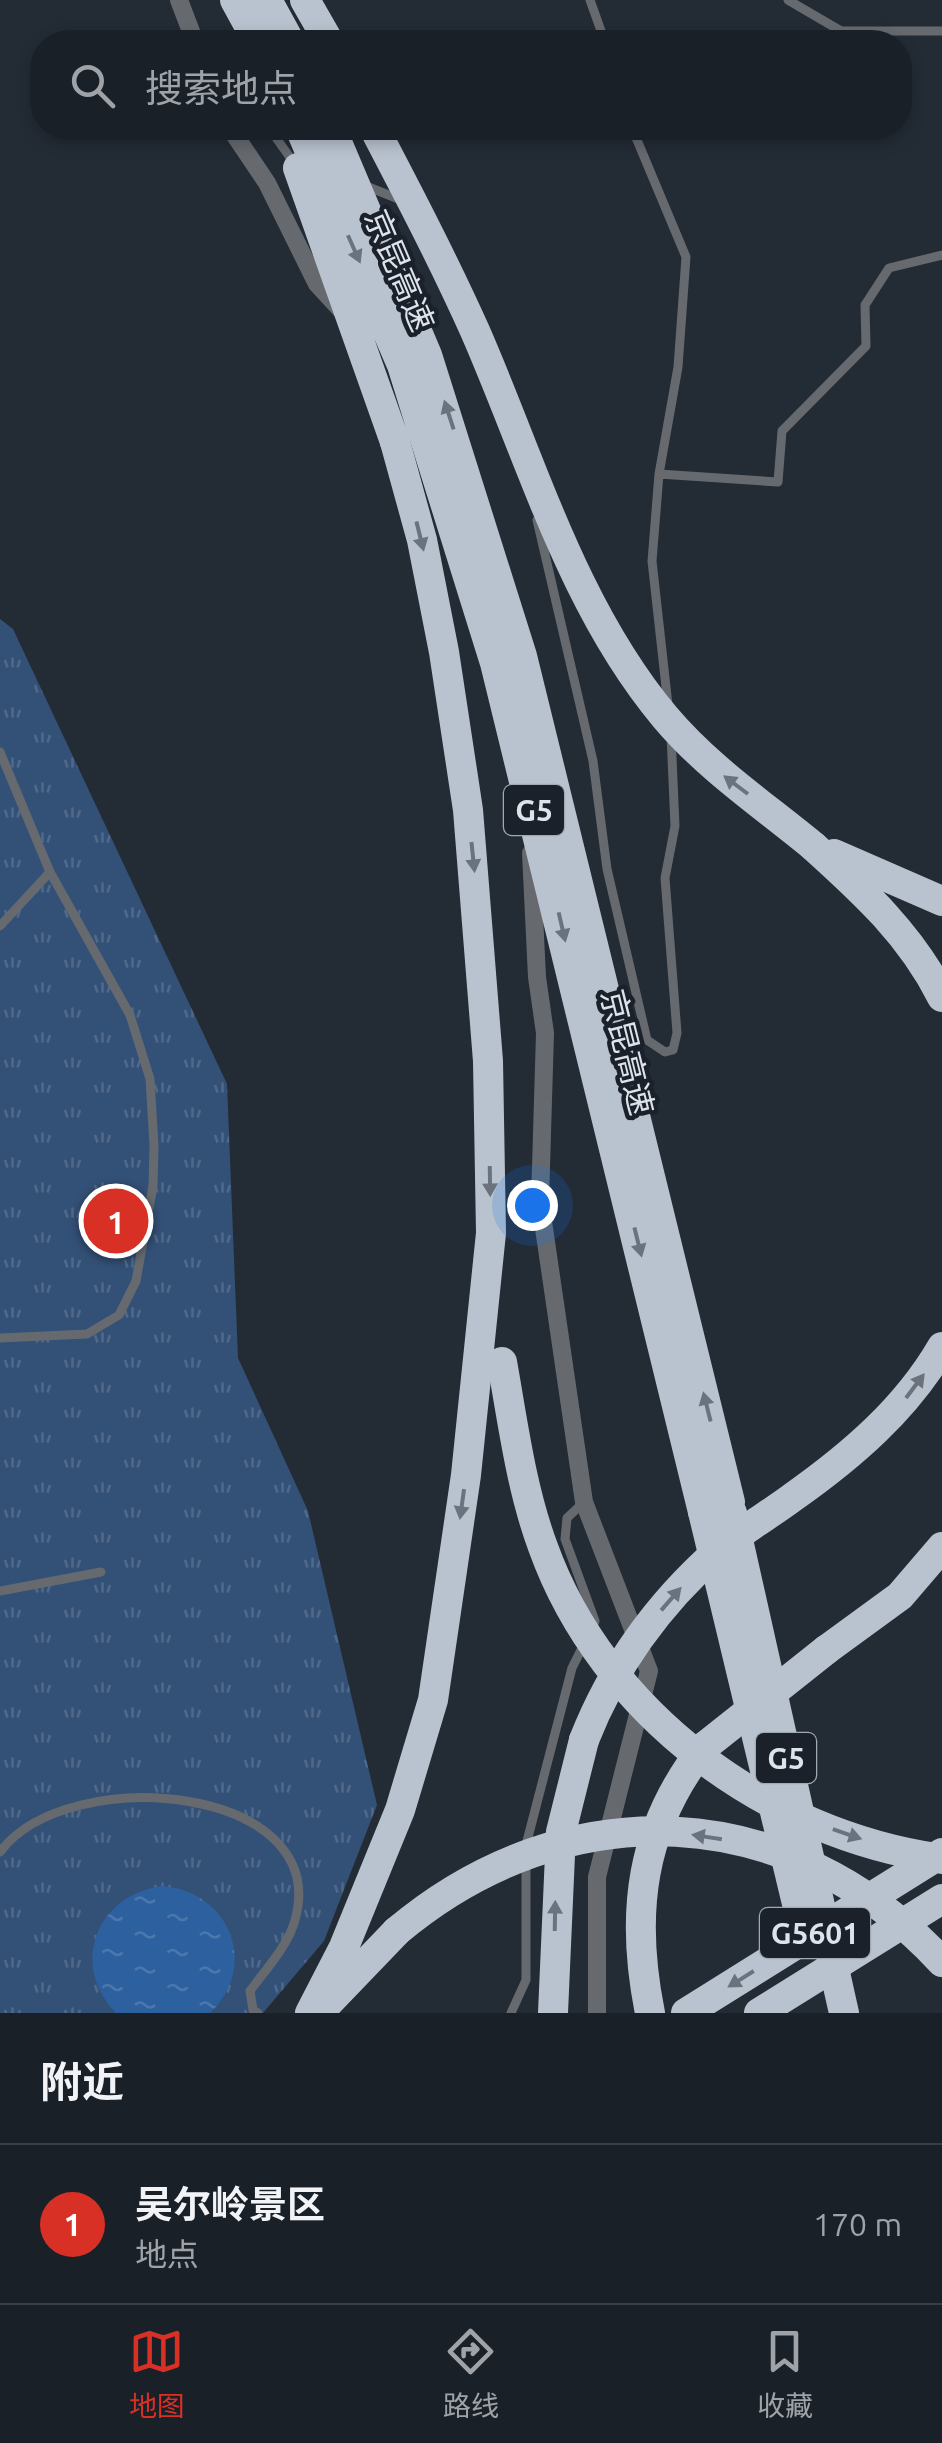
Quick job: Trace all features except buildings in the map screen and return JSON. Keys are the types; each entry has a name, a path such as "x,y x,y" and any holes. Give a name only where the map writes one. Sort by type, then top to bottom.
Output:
{"highway":[{"path":"305,0 323,30"},
{"path":"248,4 253,30"},
{"path":"248,4 277,30"},
{"path":"288,140 395,442 422,540 444,652 468,810 488,1061 492,1233 502,1362 542,1546 584,1632 661,1726 710,1766 785,1808 845,1834 942,1856"},
{"name":"京昆高速","path":"305,140 402,365 495,663 717,1507 844,2013"},
{"name":"京昆高速","path":"336,140 428,355 522,656 717,1507 823,2013"},
{"path":"380,140 475,332 588,600 622,656 692,746 813,846 903,934 942,998"},
{"path":"813,846 942,901"},
{"path":"310,2013 344,1947 400,1810 433,1700 464,1491 492,1233"},
{"path":"552,2013 561,1832 584,1740 608,1683 675,1594 720,1550 831,1470 886,1421 942,1346"},
{"path":"650,2013 639,1936 643,1869 660,1816 704,1748 746,1709 900,1596 942,1547"},
{"path":"319,2013 396,1932 438,1897 520,1854 591,1836 668,1832 745,1843 848,1883 890,1910 942,1962"},
{"name":"G5601","path":"686,2013 942,1856"},
{"name":"G5601","path":"759,2013 942,1898"}],"street":[{"path":"179,0 190,30"},
{"path":"238,140 267,184 317,284 385,361 494,614 522,736 537,977 545,1033 540,1202 584,1502 649,1671 598,1877 596,2013"}],"lane":[{"path":"590,0 601,30"},
{"path":"788,0 839,30"},
{"path":"912,31 942,31"},
{"path":"278,140 296,166 328,175"},
{"path":"447,301 464,336 502,377 514,400 509,440 534,506 594,761 616,907 648,1040 652,1048 673,1050 677,1033 666,878 675,826 671,729 652,561 660,474 678,367 686,257 637,140"},
{"path":"345,180 394,194 402,211"},
{"path":"660,474 778,482 782,430 866,346 864,304 888,268 942,255"},
{"path":"0,752 50,872 130,1015 142,1044 154,1107 153,1186 136,1281 119,1315 87,1334 0,1338"},
{"path":"0,926 50,872"},
{"path":"511,2013 526,1980 526,1845 572,1668 595,1621 565,1539 567,1518 584,1502"},
{"path":"0,1591 101,1572"},
{"path":"0,1852 38,1820 70,1806 105,1799 152,1796 200,1804 271,1833 289,1852 298,1878 297,1901 295,1920 284,1944 250,1991 258,2013"}],"green space":[{"path":"0,619 13,629 227,1084 238,1358 308,1511 377,1805 324,1941 263,2013 0,2013"}],"water":[{"path":"162,1886 205,1901 230,1933 233,1974 225,1994 210,2013 116,2013 94,1974 92,1954 106,1917 139,1892"}],"place":[{"name":"吴尔岭景区","path":"116,1221"}]}
